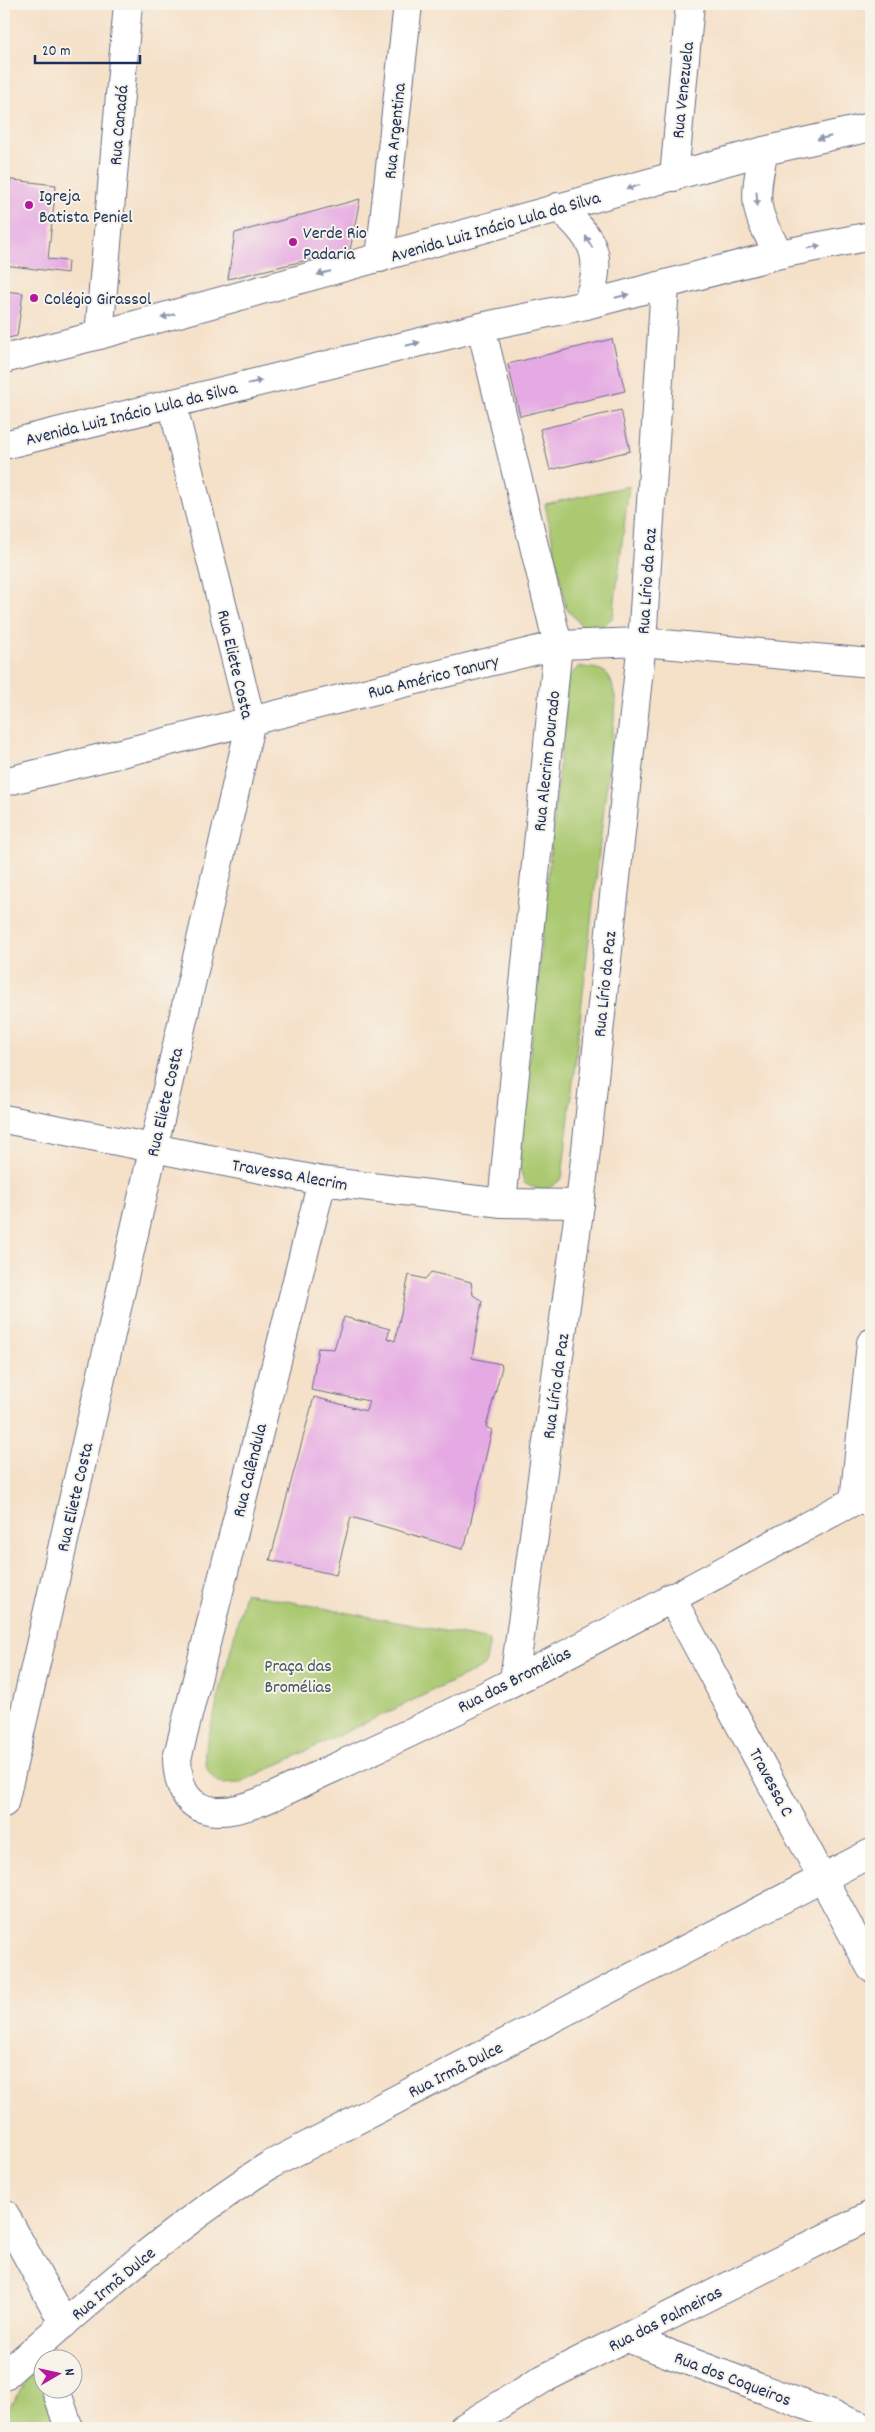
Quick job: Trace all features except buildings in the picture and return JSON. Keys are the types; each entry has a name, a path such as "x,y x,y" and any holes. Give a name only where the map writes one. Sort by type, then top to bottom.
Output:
{"street":[{"name":"Rua Canadá","path":"99,335 128,4"},
{"name":"Rua Argentina","path":"380,258 408,4"},
{"name":"Rua Venezuela","path":"674,177 690,4"},
{"name":"Avenida Luiz Inácio Lula da Silva","path":"4,359 99,335 764,151 871,127"},
{"path":"764,151 756,184 757,206 764,230 780,254"},
{"path":"558,207 580,226 594,250 597,270 593,288 586,305"},
{"name":"Avenida Luiz Inácio Lula da Silva","path":"4,444 481,327 586,305 780,254 871,236"},
{"name":"Rua Lírio da Paz","path":"514,1680 580,1204 642,642 665,285"},
{"name":"Rua Alecrim Dourado","path":"481,327 558,645 502,1203"},
{"name":"Rua Eliete Costa","path":"4,1803 251,721 172,403"},
{"name":"Rua Américo Tanury","path":"4,782 558,645 642,642 871,663"},
{"name":"Travessa Alecrim","path":"4,1119 322,1181 502,1203 580,1204"},
{"name":"Rua Calêndula","path":"177,1759 322,1181"},
{"path":"863,1501 871,1343"},
{"name":"Rua das Bromélias","path":"177,1759 178,1781 182,1791 201,1808 217,1811 240,1810 351,1760 514,1680 671,1597 863,1501"},
{"name":"Travessa C","path":"671,1597 871,1968"},
{"name":"Rua Irmã Dulce","path":"44,2350 64,2324 219,2197 270,2165 871,1853"},
{"name":"Rua Irmã Dulce","path":"4,2213 64,2324"},
{"name":"Rua das Palmeiras","path":"464,2428 543,2379 871,2215"},
{"name":"Rua dos Coqueiros","path":"627,2338 866,2428"},
{"name":"Rua Irmã Dulce","path":"4,2376 32,2359"},
{"path":"59,2400 69,2428"}],"green space":[{"path":"629,486 613,617 603,626 591,628 581,625 566,608 545,504"},
{"path":"578,667 597,669 607,674 612,684 616,702 562,1178 553,1186 540,1189 524,1183 519,1165 568,677"},
{"name":"Praça das Bromélias","path":"245,1593 490,1640 485,1666 239,1783 221,1784 208,1770 205,1761 205,1751"},
{"path":"32,2371 32,2400 48,2400 59,2428 4,2428 4,2416"}],"place":[{"name":"Igreja Batista Peniel","path":"29,205"},
{"name":"Verde Rio Padaria","path":"293,242"},
{"name":"Colégio Girassol","path":"34,298"}]}
